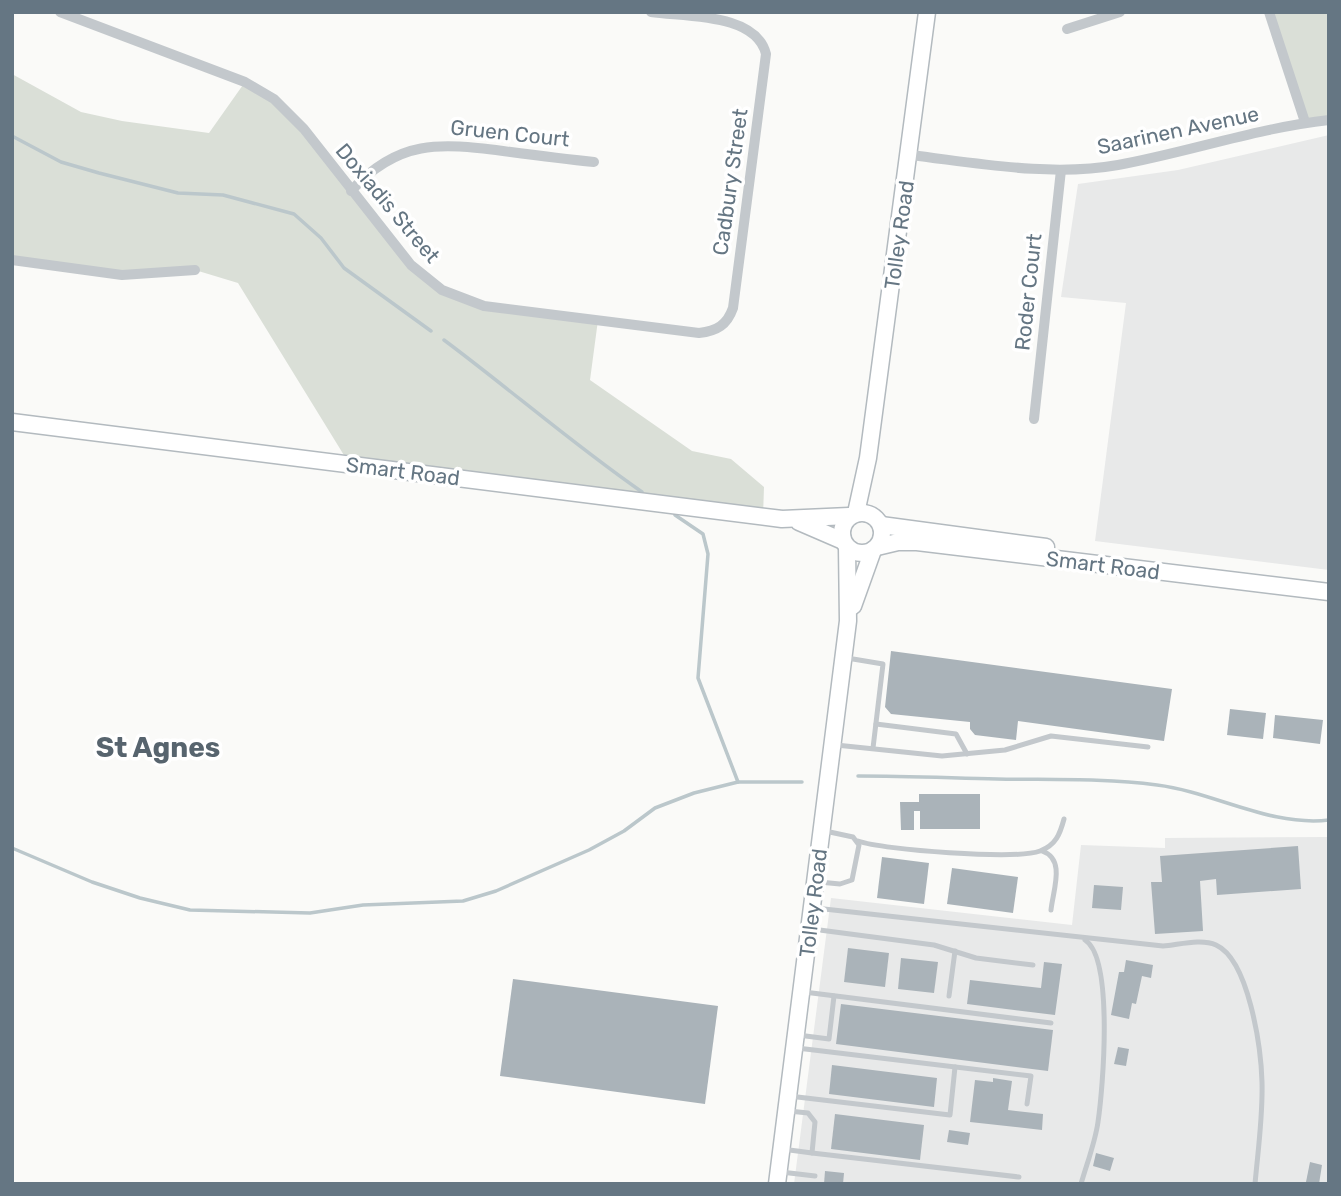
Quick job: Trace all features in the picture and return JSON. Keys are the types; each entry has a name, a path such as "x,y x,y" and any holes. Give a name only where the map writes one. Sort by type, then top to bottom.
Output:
{"main road":[{"name":"Tolley Road","path":"848,621 875,549 882,539 865,517 868,458 927,12"},
{"name":"Smart Road","path":"12,422 793,520 865,517 1329,583"},
{"name":"Tolley Road","path":"777,1178 848,621 845,544 841,534 865,517"},
{"name":"Smart Road","path":"793,520 860,553 898,542 917,542 1329,592"}],"street":[{"name":"Doxiadis Street","path":"60,12 260,90 293,116 351,191 423,276 442,290 470,303 699,332 720,327"},
{"name":"Cadbury Street","path":"651,12 737,23 760,38 766,64 733,307 720,327"},
{"path":"1067,29 1119,12"},
{"path":"1269,12 1305,122"},
{"name":"Saarinen Avenue","path":"910,155 1061,170 1117,165 1305,122 1329,120"},
{"name":"Gruen Court","path":"351,191 379,164 402,153 440,144 594,162"},
{"name":"Roder Court","path":"1034,419 1061,170"},
{"path":"12,260 122,275 195,270"}],"lane":[{"path":"844,658 883,664 873,748"},
{"path":"876,724 956,734 967,754"},
{"path":"832,744 942,756 1004,750 1051,736 1148,747"},
{"path":"822,831 845,834 858,841 932,850 1021,854 1042,851 1060,836 1064,818"},
{"path":"815,881 840,884 852,880 858,841"},
{"path":"1042,851 1054,858 1057,865 1051,910"},
{"path":"812,907 1082,939 1163,946 1209,942 1231,956 1241,973 1249,1004 1262,1079 1255,1184"},
{"path":"809,929 934,945 976,958 1033,965"},
{"path":"1081,1184 1098,1120 1104,1035 1101,968 1091,944 1082,939"},
{"path":"949,996 955,951"},
{"path":"801,992 1051,1023"},
{"path":"795,1041 829,1039 834,996"},
{"path":"795,1041 955,1067 1031,1076 1027,1104"},
{"path":"787,1103 950,1115 955,1067"},
{"path":"787,1103 808,1113 816,1122 812,1153"},
{"path":"781,1149 1019,1177"},
{"path":"777,1178 815,1176"}],"shaded area":[{"path":"1269,12 1329,12 1329,120 1305,122"},
{"path":"12,74 81,112 122,121 209,133 245,82 279,104 411,265 465,300 598,320 590,380 692,451 731,459 764,487 763,517 350,465 238,283 195,270 122,275 12,260"},
{"path":"1329,135 1329,570 1095,541 1126,303 1061,297 1078,184 1178,170"},
{"path":"1329,837 1329,1184 794,1184 831,898 1072,925 1081,845 1165,848 1165,838"}],"building":[{"path":"891,651 1172,689 1164,741 1018,721 1016,740 975,735 970,729 970,722 891,714 885,707"},
{"path":"1230,709 1266,713 1263,739 1227,735"},
{"path":"1275,715 1323,720 1320,744 1273,738"},
{"path":"919,794 980,794 980,829 920,829 920,811 914,811 914,830 901,830 900,802 919,802"},
{"path":"1298,846 1301,889 1217,895 1216,879 1200,881 1203,931 1155,934 1151,882 1162,882 1160,856"},
{"path":"882,857 929,863 924,904 877,898"},
{"path":"952,868 1018,877 1013,913 947,904"},
{"path":"1094,885 1123,887 1121,910 1092,908"},
{"path":"848,948 889,953 885,987 844,982"},
{"path":"901,958 938,962 934,993 898,989"},
{"path":"1126,960 1153,965 1151,978 1142,976 1136,1004 1132,1003 1129,1019 1111,1015 1119,972 1124,972"},
{"path":"1044,962 1062,964 1055,1015 967,1004 970,980 1041,988"},
{"path":"513,979 718,1006 705,1104 500,1076"},
{"path":"841,1004 1053,1030 1048,1071 836,1044"},
{"path":"1118,1047 1129,1049 1126,1066 1114,1064"},
{"path":"832,1065 937,1078 934,1107 829,1094"},
{"path":"993,1078 1012,1081 1008,1110 1043,1114 1042,1130 970,1122 975,1080 993,1082"},
{"path":"835,1114 924,1125 920,1160 831,1149"},
{"path":"949,1130 970,1133 968,1145 947,1142"},
{"path":"1096,1153 1114,1158 1110,1171 1093,1166"},
{"path":"1310,1162 1322,1165 1319,1184 1306,1182"},
{"path":"825,1171 844,1173 843,1184 824,1184"}],"waterway":[{"path":"12,136 61,162 99,173 178,193 223,195 294,214 321,238 344,268 431,331"},
{"path":"444,340 642,492"},
{"path":"675,515 703,534 708,554 698,678 738,782"},
{"path":"858,776 1137,783 1200,794 1264,814 1307,821 1329,820"},
{"path":"12,848 92,882 140,898 190,910 310,913 363,905 463,901 496,891 589,850 624,831 655,808 694,793 738,782 802,782"}],"district":[{"name":"St Agnes","path":"158,747"}]}
